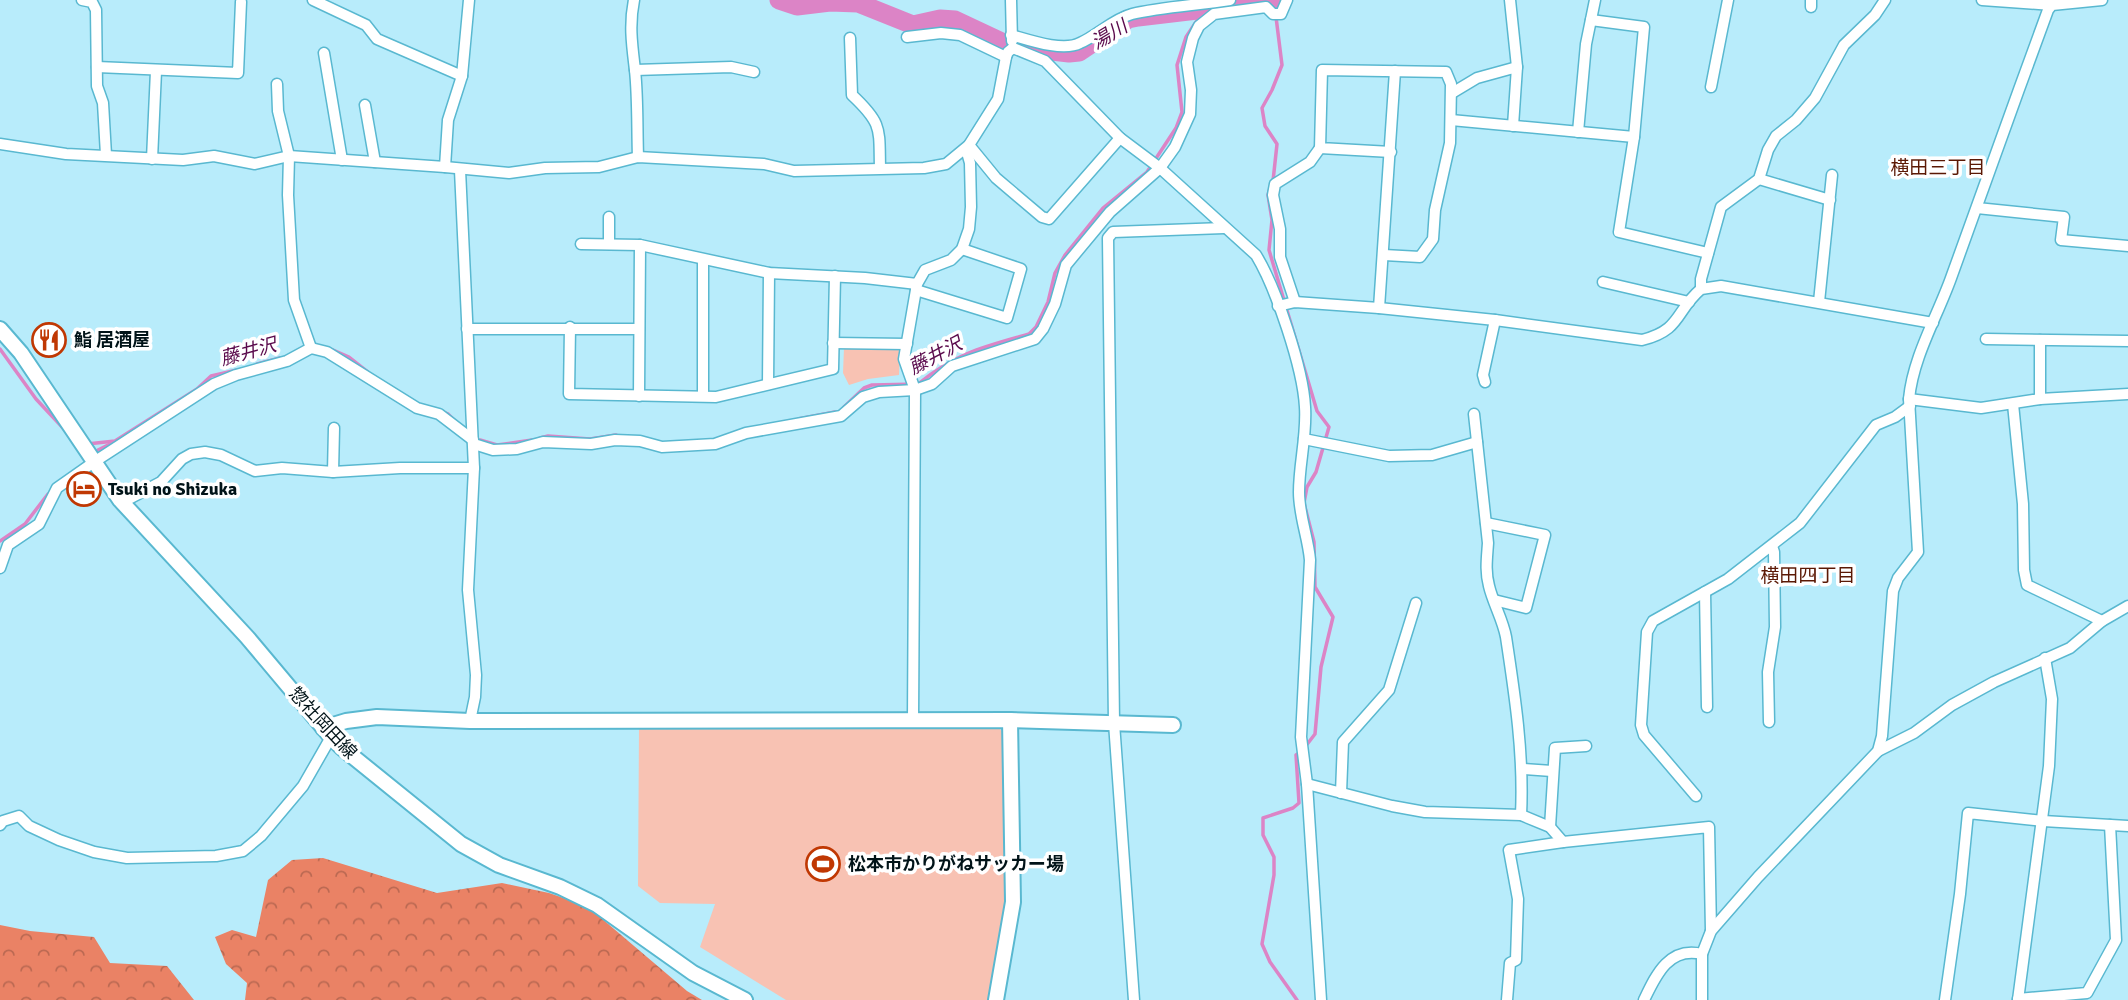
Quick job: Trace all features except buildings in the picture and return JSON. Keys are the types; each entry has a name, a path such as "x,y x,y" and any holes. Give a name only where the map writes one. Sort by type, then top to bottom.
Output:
{"street":[{"path":"82,0 92,2 96,10 97,86 103,103 106,155"},
{"path":"445,167 448,120 462,76 469,0"},
{"path":"634,0 630,38 635,70 638,157"},
{"path":"1011,0 1013,48"},
{"path":"1011,35 1035,42 1071,47 1117,20 1133,14 1230,0"},
{"path":"277,84 278,111 289,156 288,195 295,300 310,345 327,352 417,408 439,414 474,442 493,450 517,449 543,442 592,444 615,440 640,441 662,447 715,444 746,433 841,416 863,397 913,385 932,384 952,366 1035,339 1055,304 1066,265 1110,212 1160,168 1175,147 1190,114 1191,90 1187,62 1199,26 1214,14 1266,7 1273,14 1281,14 1287,0"},
{"path":"1510,0 1517,67 1513,126"},
{"path":"1578,132 1586,44 1595,0"},
{"path":"1711,87 1728,0"},
{"path":"1701,289 1701,279 1721,207 1759,179 1768,150 1776,136 1796,120 1815,98 1844,45 1875,15 1885,0"},
{"path":"1982,0 2052,5 2102,0"},
{"path":"319,1 366,25 377,38 462,76"},
{"path":"97,67 238,73 241,2"},
{"path":"1878,751 1882,736 1893,591 1898,578 1918,552 1910,383 2052,5"},
{"path":"1591,20 1644,27 1634,137 1619,232 1708,253"},
{"path":"907,37 941,33 960,35 1006,57"},
{"path":"850,38 852,96 868,110 878,127 880,168"},
{"path":"0,144 66,154 152,159 183,160 214,156 255,164 289,156 509,173 545,168 598,167 638,157 764,164 794,171 924,168 946,164 967,147 998,99 1007,52 1013,48"},
{"path":"1013,48 1045,61 1120,138 1160,168 1256,255 1266,272 1302,377 1306,407 1299,491 1301,522 1309,546 1310,561 1301,737 1307,784 1321,1000"},
{"path":"324,53 342,160"},
{"path":"635,70 731,67 754,72"},
{"path":"1452,93 1477,78 1517,67"},
{"path":"1295,302 1280,257 1280,229 1273,195 1275,184 1310,162 1320,148 1322,70 1446,72 1451,84 1450,143 1436,210 1433,239 1420,257 1384,255"},
{"path":"152,159 156,71"},
{"path":"1379,308 1395,71"},
{"path":"365,105 375,162"},
{"path":"1451,120 1634,137"},
{"path":"967,147 996,178 1042,217 1049,219 1120,138"},
{"path":"913,722 913,385 904,359 916,287 925,270 951,260 962,249 969,229 970,163 967,147"},
{"path":"1320,148 1391,152"},
{"path":"460,170 474,442 468,590 476,675 470,721"},
{"path":"1819,302 1832,175"},
{"path":"1759,179 1830,200"},
{"path":"1977,208 2064,217 2061,240 2128,246"},
{"path":"609,217 609,244"},
{"path":"1134,1000 1114,723 1108,238 1113,232 1224,228"},
{"path":"580,244 640,245 769,273 835,276 916,287 1007,318 1021,269 962,249"},
{"path":"639,396 640,245"},
{"path":"703,397 704,260"},
{"path":"768,384 769,273"},
{"path":"570,327 569,394 716,397 833,369 835,276"},
{"path":"1603,282 1689,302"},
{"path":"1278,306 1295,302 1379,308 1642,340 1660,336 1670,329 1701,289 1721,286 1933,323"},
{"path":"1485,382 1483,375 1495,320"},
{"path":"467,329 639,328"},
{"name":"惣社岡田線","path":"0,329 21,353 123,502 247,637 341,747 480,857 560,887 597,905 693,972 746,1000"},
{"path":"1986,339 2128,341"},
{"path":"2040,340 2040,399"},
{"path":"833,343 907,344"},
{"path":"0,568 8,545 38,524 57,488 214,384 287,361 310,345"},
{"path":"1696,796 1644,735 1641,725 1647,632 1653,621 1728,579 1800,523 1877,425 1895,417 1909,403 1981,408 2040,399 2128,394"},
{"path":"2013,404 2023,504 2024,570 2027,585 2102,621"},
{"path":"1474,414 1488,543 1486,564 1489,586 1505,634 1523,769 1521,815"},
{"path":"333,472 334,428"},
{"path":"1304,439 1389,456 1432,455 1477,442"},
{"path":"123,502 161,482 182,458 205,452 221,455 255,471 282,468 333,472 474,468"},
{"path":"1486,523 1545,535 1526,608 1494,600"},
{"path":"1769,722 1768,672 1775,627 1772,546"},
{"path":"1705,593 1707,707"},
{"path":"1341,793 1343,742 1389,690 1416,603"},
{"path":"1702,1000 1702,954 1711,931 1758,877 1878,751 1914,733 1952,705 2070,648 2102,621 2128,606"},
{"path":"2045,658 2052,699 2049,766 2018,1000 2087,993 2116,940 2110,825"},
{"path":"0,825 3,821 19,816 29,826 59,840 94,852 127,858 216,856 243,852 261,836 303,786 327,732 346,720 1010,720 1173,724"},
{"path":"996,1000 1013,902 1010,720"},
{"path":"1550,827 1555,748 1586,746"},
{"path":"1523,769 1552,771"},
{"path":"1307,784 1425,812 1521,815 1550,827 1563,842"},
{"path":"1945,1000 1968,813 2128,826"},
{"path":"1507,1000 1510,963 1516,960 1518,899 1509,850 1709,827 1711,931"},
{"path":"1644,1000 1659,969 1690,951 1702,954"}],"green space":[{"path":"323,858 437,893 502,883 549,893 587,906 687,991 702,1000 245,1000 247,983 226,964 215,937 232,930 256,937 268,880 292,860"},
{"path":"0,925 30,931 94,937 110,963 167,966 194,1000 0,1000"}],"shaded area":[{"path":"844,348 900,349 899,375 868,379 849,385 843,373"},
{"name":"松本市かりがねサッカー場","path":"639,727 999,728 1005,735 1009,900 995,978 988,1000 786,1000 700,947 715,904 660,903 638,886"}],"waterway":[{"name":"湯川","path":"779,0 797,6 830,2 858,3 913,25 940,19 955,20 1004,43"},
{"path":"1273,181 1277,144 1265,126 1262,108 1282,65 1276,0"},
{"name":"湯川","path":"1026,48 1079,52 1128,19 1274,1"},
{"name":"藤井沢","path":"844,407 864,388 872,385 918,384 958,358 1029,334 1036,327 1048,302 1055,273 1065,255 1103,208 1147,172 1176,128 1182,112 1177,65 1186,37 1210,7"},
{"path":"1270,188 1268,195 1272,220 1269,250 1317,411 1329,427 1316,472 1307,487 1304,503 1314,542 1315,587 1333,617 1321,667 1315,734 1305,747"},
{"name":"藤井沢","path":"0,349 36,399 64,429"},
{"name":"藤井沢","path":"333,350 349,357 368,372"},
{"name":"藤井沢","path":"257,364 280,358"},
{"name":"藤井沢","path":"87,444 115,441 197,389 211,376 237,370"},
{"name":"藤井沢","path":"442,412 455,421"},
{"name":"藤井沢","path":"798,419 835,412"},
{"name":"藤井沢","path":"540,438 548,436 590,439 616,435"},
{"name":"藤井沢","path":"480,440 497,445 532,440"},
{"path":"98,450 112,443"},
{"path":"0,541 25,524 48,494"},
{"path":"1297,1000 1270,962 1262,944 1274,875 1274,857 1263,835 1263,818 1293,808 1299,803 1296,755 1299,753"}],"place":[{"name":"鮨 居酒屋","path":"49,340"},
{"name":"Tsuki no Shizuka","path":"84,489"},
{"name":"松本市かりがねサッカー場","path":"823,864"}],"district":[{"name":"横田三丁目","path":"1938,167"},
{"name":"横田四丁目","path":"1808,575"}]}
